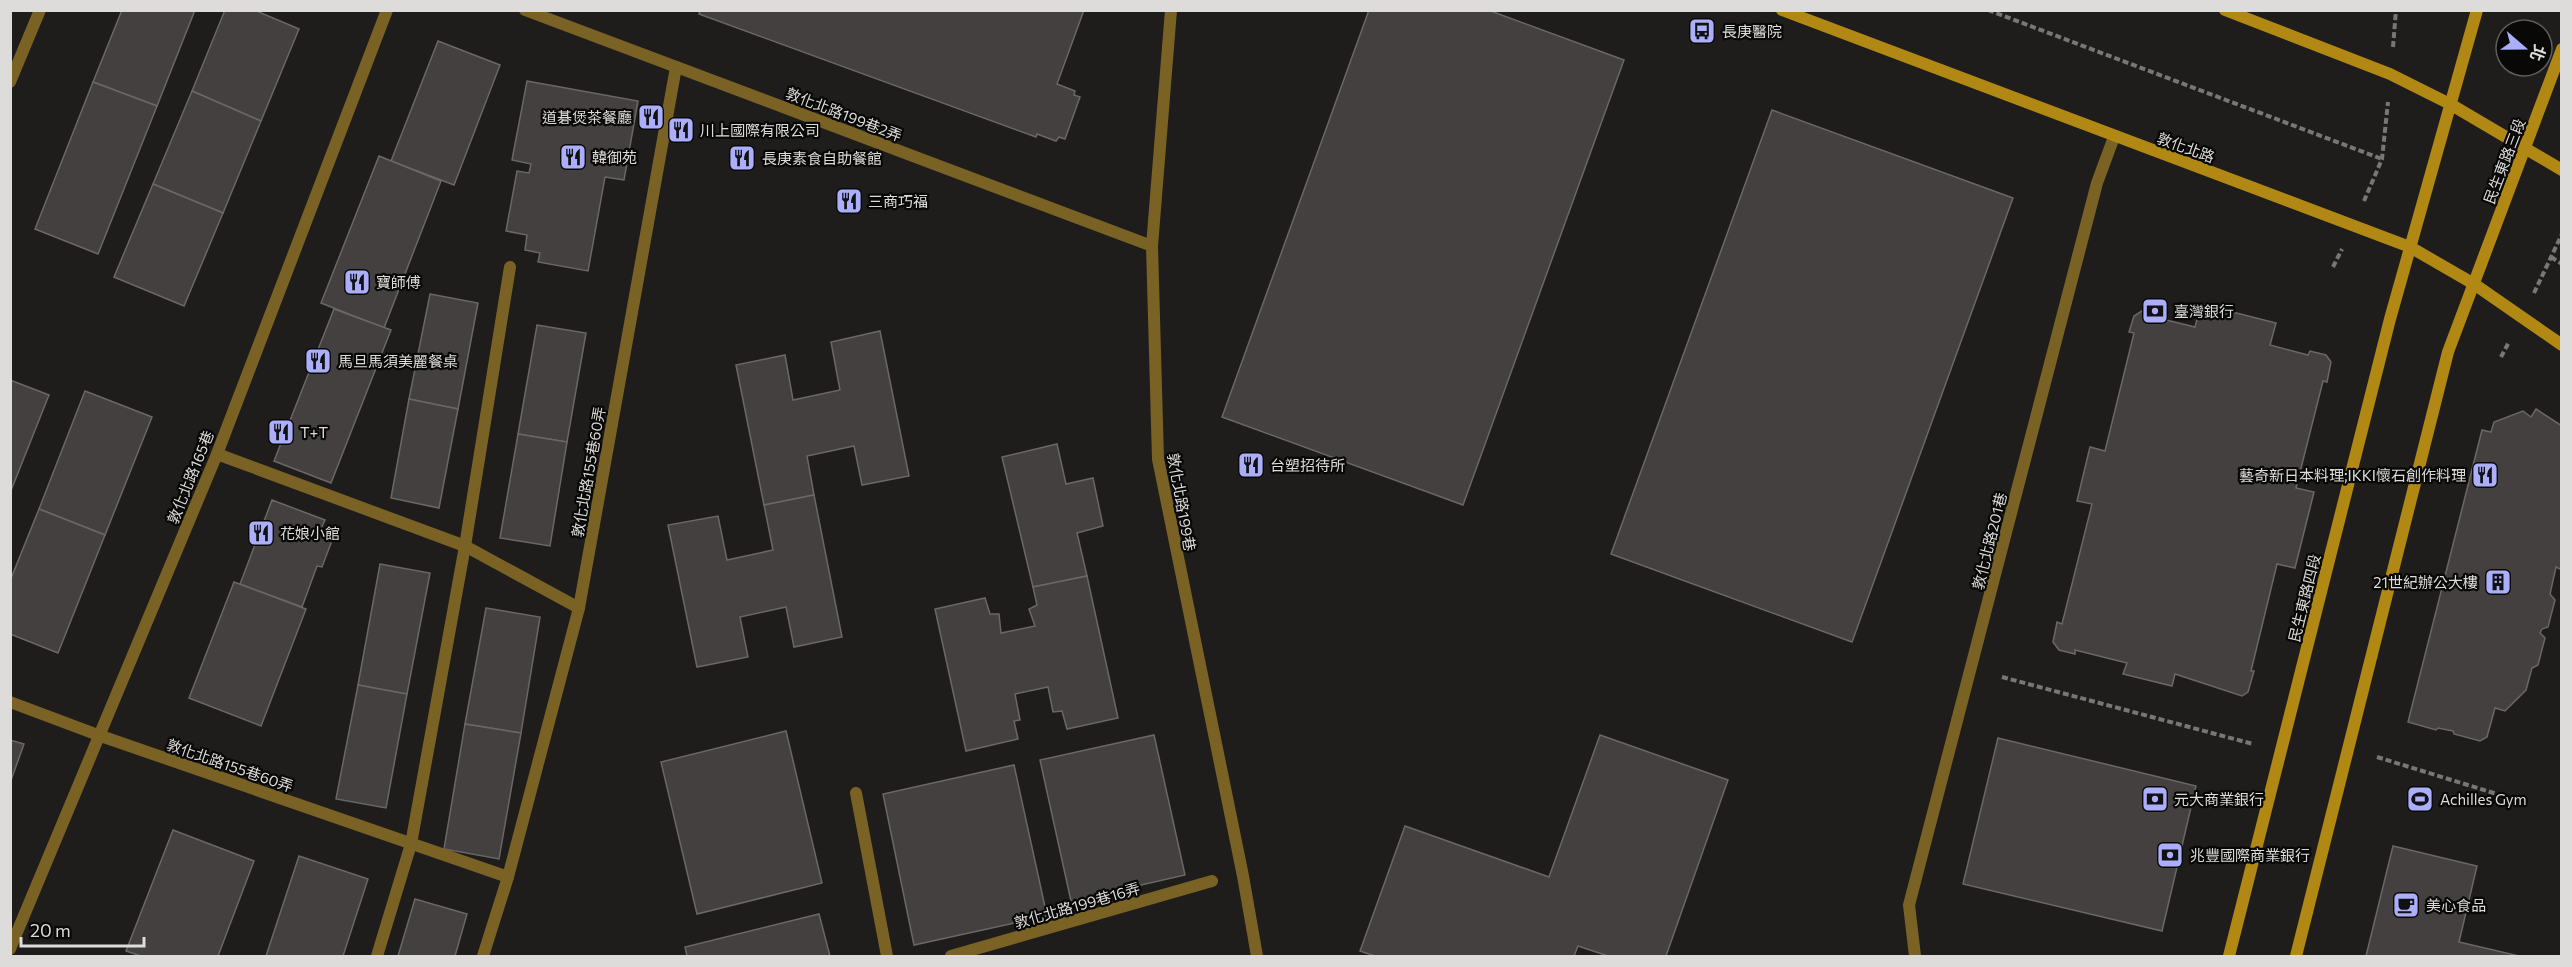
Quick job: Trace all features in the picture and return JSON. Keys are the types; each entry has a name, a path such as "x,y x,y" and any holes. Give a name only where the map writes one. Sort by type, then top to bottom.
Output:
{"street":[{"path":"10,82 40,10"},
{"name":"敦化北路165巷","path":"10,950 217,454 387,10"},
{"name":"敦化北路199巷2弄","path":"525,10 1152,246"},
{"name":"敦化北路199巷","path":"1171,10 1152,246 1158,459 1243,876 1257,957"},
{"name":"敦化北路","path":"1782,10 2410,248 2474,284 2562,345"},
{"path":"2225,10 2363,62 2450,104 2562,170"},
{"path":"2410,248 2477,10"},
{"name":"民生東路三段","path":"2474,284 2562,49"},
{"name":"敦化北路155巷60弄","path":"483,957 508,876 579,608 676,67"},
{"name":"敦化北路201巷","path":"1915,957 1909,905 2097,183 2114,136"},
{"name":"民生東路四段","path":"2229,957 2387,330 2410,248"},
{"path":"377,957 411,844 465,546 510,267"},
{"path":"2296,957 2432,412 2448,352 2474,284"},
{"path":"217,454 465,546 579,608"},
{"name":"敦化北路155巷60弄","path":"10,702 98,735 508,876"},
{"path":"855,793 887,957"},
{"name":"敦化北路199巷16弄","path":"951,957 1212,881"}],"path":[{"path":"1988,10 2382,159"},
{"path":"2394,27 2396,10"},
{"path":"2370,187 2382,159 2386,131"},
{"path":"2539,282 2562,234"},
{"path":"2551,257 2562,264"},
{"path":"2002,677 2253,744"},
{"path":"2377,757 2497,794"}],"building":[{"path":"122,10 195,10 157,106 93,82"},
{"path":"225,10 254,10 299,29 261,121 192,91"},
{"path":"700,10 1084,10 1057,84 1075,91 1074,95 1080,97 1065,139 1059,137 1056,141 1037,134 1036,137 699,14"},
{"path":"1369,10 1488,10 1624,60 1463,505 1222,417"},
{"path":"438,41 500,65 454,185 391,161"},
{"path":"527,81 638,101 624,180 605,177 588,271 538,262 540,253 525,250 527,235 506,231 517,171 529,173 531,164 512,160"},
{"path":"93,82 157,106 98,254 35,229"},
{"path":"192,91 261,121 223,213 153,184"},
{"path":"1772,110 2013,198 1852,642 1611,554"},
{"path":"379,156 441,181 384,328 321,303"},
{"path":"153,184 223,213 184,306 114,277"},
{"path":"430,294 478,303 458,409 409,399"},
{"path":"2201,304 2276,323 2270,345 2308,355 2310,351 2326,355 2331,362 2327,382 2323,381 2296,488 2314,492 2295,568 2277,564 2251,671 2254,671 2248,692 2242,696 2175,674 2172,686 2123,674 2127,663 2075,650 2075,654 2059,650 2053,642 2057,622 2062,624 2092,504 2077,501 2090,447 2105,451 2134,333 2129,332 2134,316 2145,309 2160,312 2158,318 2195,327"},
{"path":"334,309 391,330 331,483 274,461"},
{"path":"537,325 586,333 567,442 518,434"},
{"path":"880,331 909,476 862,485 854,446 807,456 814,495 764,505 736,365 785,355 793,400 840,390 831,342"},
{"path":"10,380 49,395 10,493"},
{"path":"85,391 152,417 105,535 39,509"},
{"path":"409,399 458,409 439,508 391,498"},
{"name":"21世紀辦公大樓","path":"2536,409 2562,426 2562,570 2556,567 2550,594 2555,600 2548,627 2542,629 2540,633 2545,638 2538,665 2532,668 2526,690 2505,711 2495,708 2487,737 2480,741 2454,734 2453,731 2438,728 2436,730 2408,722 2482,430 2491,432 2494,422 2523,411 2531,417"},
{"path":"518,434 567,442 550,546 500,538"},
{"path":"1057,444 1066,484 1093,478 1103,526 1077,533 1087,576 1033,587 1002,457"},
{"path":"814,495 842,637 794,647 786,607 740,617 748,657 697,667 668,525 718,516 727,560 773,550 764,505"},
{"path":"272,500 325,520 319,533 333,538 322,567 317,566 302,607 240,584"},
{"path":"39,509 105,535 58,653 10,634 10,581"},
{"path":"380,564 430,573 407,694 358,685"},
{"path":"1087,576 1118,718 1067,729 1062,711 1053,712 1048,687 1015,694 1020,720 1014,721 1018,739 966,751 935,609 985,598 990,614 999,614 1001,633 1035,626 1029,609 1037,605 1033,587"},
{"path":"234,582 306,609 261,726 189,698"},
{"path":"486,608 540,617 521,733 465,724"},
{"path":"358,685 407,694 386,808 336,799"},
{"path":"465,724 521,733 499,859 444,849"},
{"path":"786,731 822,883 697,914 661,762"},
{"path":"1154,735 1185,875 1071,901 1040,760"},
{"path":"1600,735 1728,780 1666,956 1608,956 1578,946 1574,956 1375,956 1360,951 1405,826 1549,877"},
{"path":"1998,738 2196,786 2162,931 1963,884"},
{"path":"10,740 24,744 10,783"},
{"path":"1014,765 1047,916 914,945 883,794"},
{"path":"173,830 254,861 218,956 141,956 126,951"},
{"path":"2393,846 2477,866 2459,942 2519,956 2366,956"},
{"path":"299,856 368,879 343,956 266,956"},
{"path":"415,899 467,914 455,956 398,956"},
{"path":"819,914 830,956 687,956 685,947"}],"place":[{"name":"長庚醫院","path":"1702,31"},
{"name":"道碁煲茶餐廳","path":"651,117"},
{"name":"川上國際有限公司","path":"681,130"},
{"name":"韓御苑","path":"573,157"},
{"name":"長庚素食自助餐館","path":"742,158"},
{"name":"三商巧福","path":"849,201"},
{"name":"寶師傅","path":"357,282"},
{"name":"臺灣銀行","path":"2155,311"},
{"name":"馬旦馬須美麗餐桌","path":"318,361"},
{"name":"T+T","path":"281,432"},
{"name":"台塑招待所","path":"1251,465"},
{"name":"藝奇新日本料理;IKKI懷石創作料理","path":"2485,475"},
{"name":"花娘小館","path":"261,533"},
{"name":"21世紀辦公大樓","path":"2498,582"},
{"name":"元大商業銀行","path":"2155,799"},
{"name":"Achilles Gym","path":"2420,799"},
{"name":"兆豐國際商業銀行","path":"2170,855"},
{"name":"美心食品","path":"2406,905"}]}
